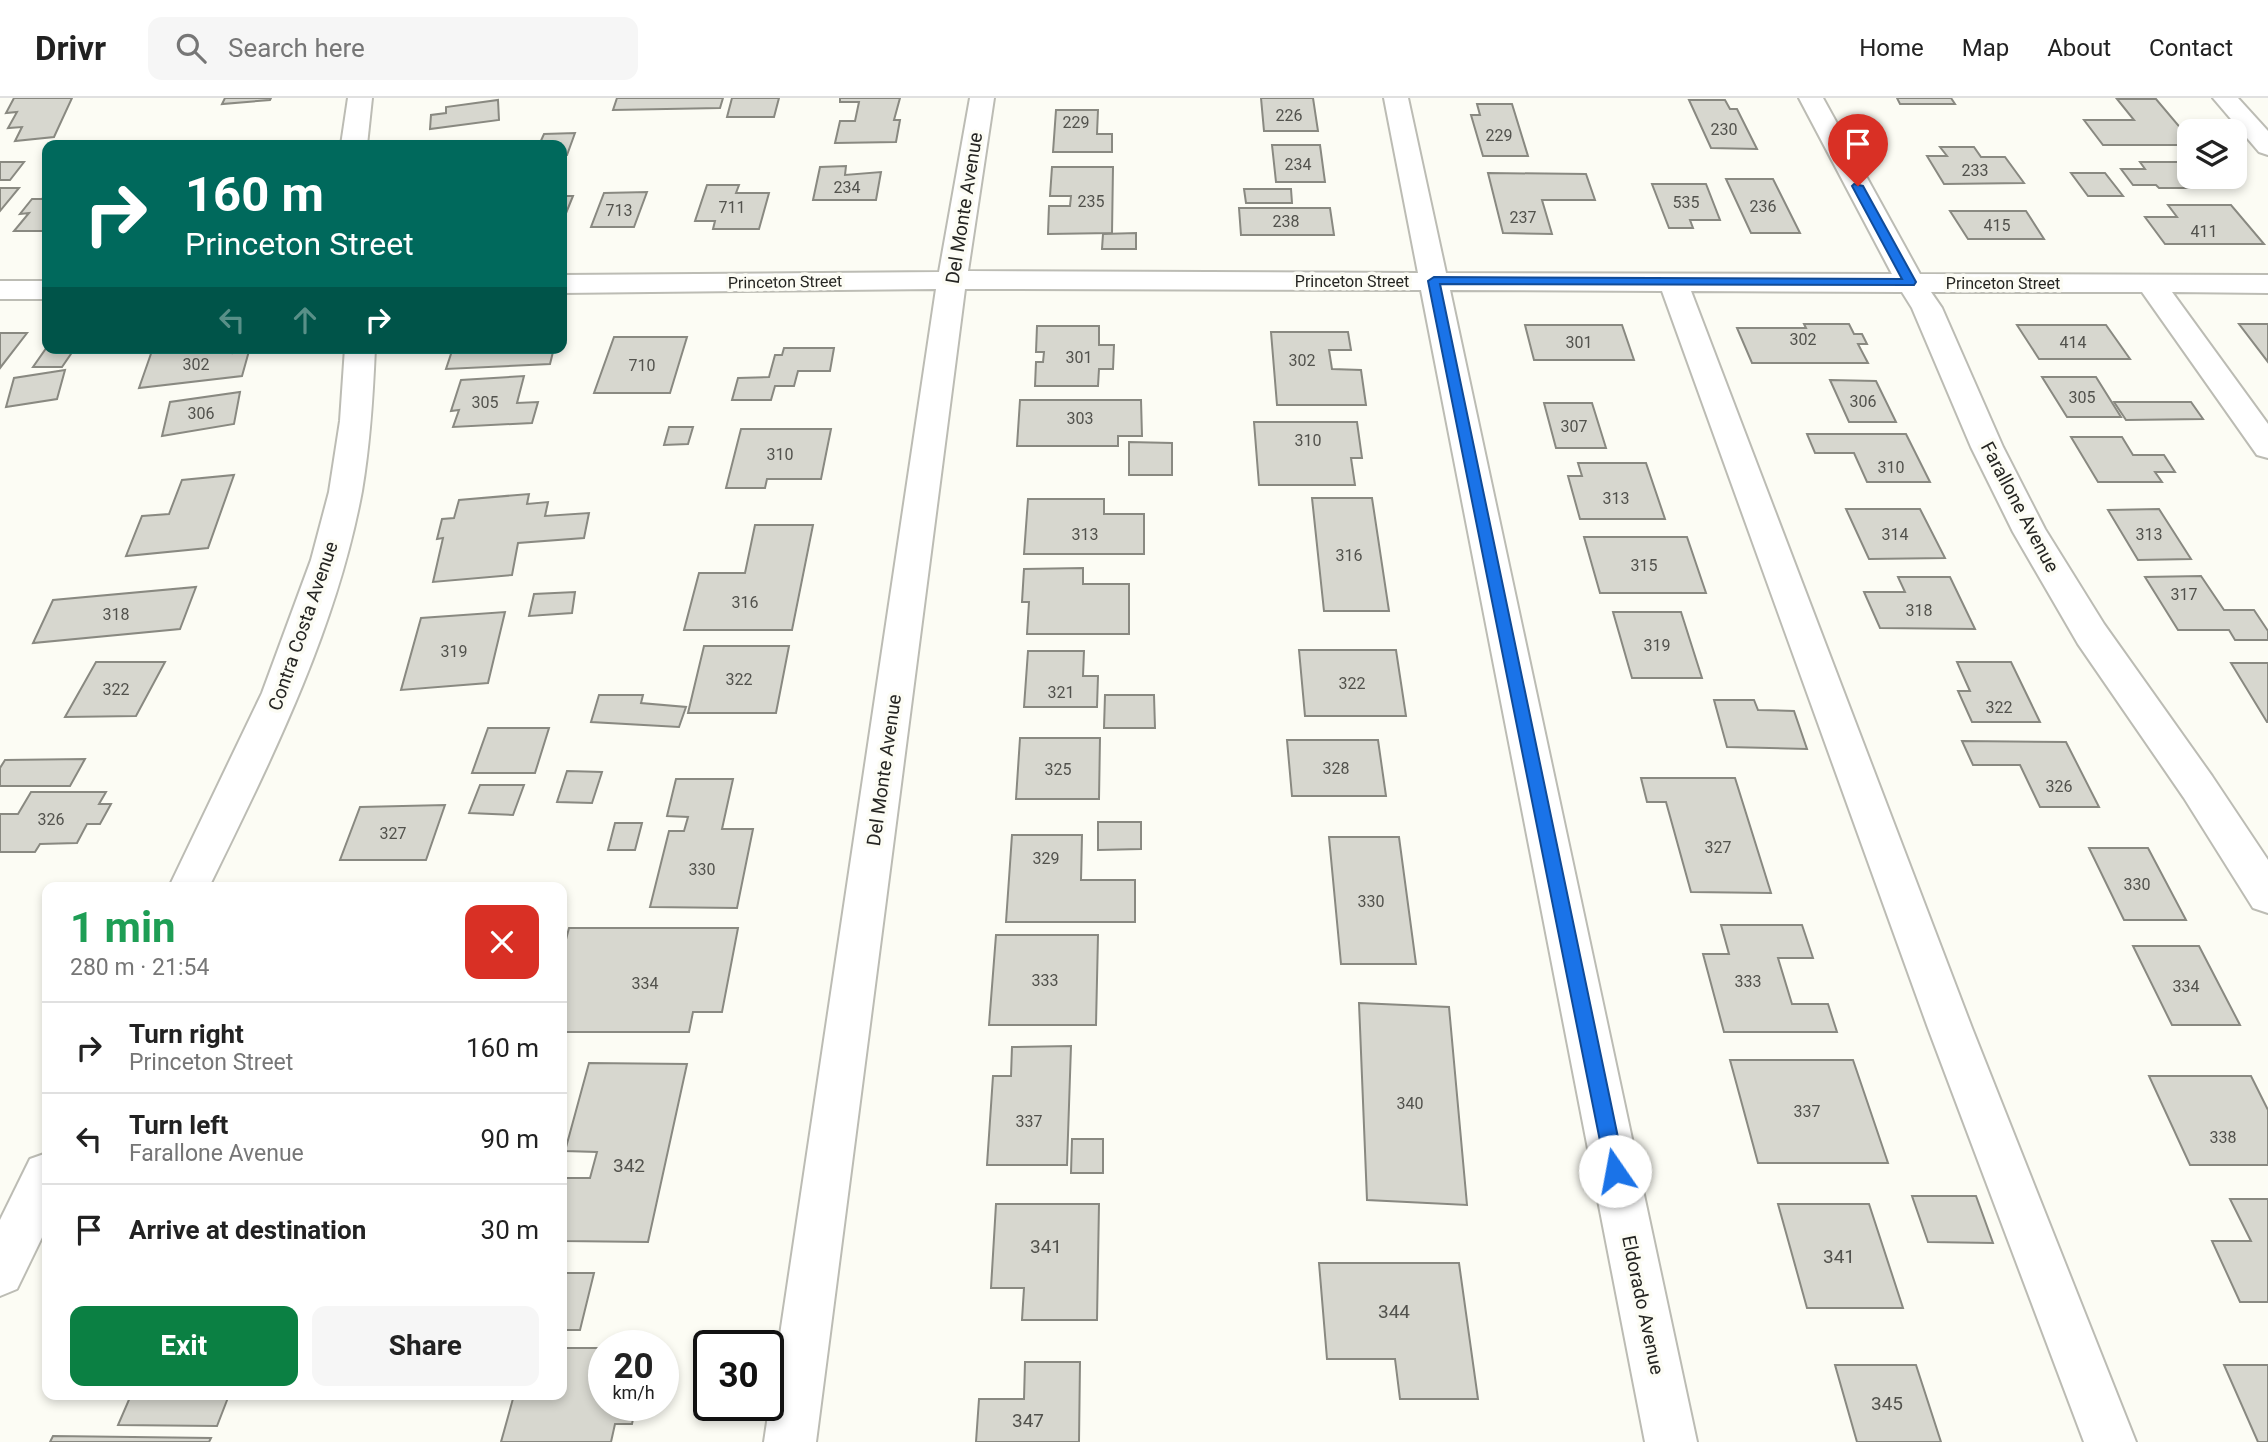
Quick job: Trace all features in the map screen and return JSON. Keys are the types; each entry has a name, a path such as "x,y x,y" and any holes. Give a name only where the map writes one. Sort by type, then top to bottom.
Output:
{"street":[{"path":"355,140 360,98"},
{"name":"Del Monte Avenue","path":"790,1442 953,280 982,98"},
{"name":"Eldorado Avenue","path":"1396,98 1671,1442"},
{"name":"Farallone Avenue","path":"1811,98 1936,326 1987,447 2030,532 2091,635 2198,788 2268,895"},
{"path":"2225,98 2268,147"},
{"name":"Princeton Street","path":"567,285 953,280 2268,284"},
{"path":"1673,281 1950,1028 2110,1442"},
{"path":"2151,284 2268,447"},
{"path":"0,290 42,290"},
{"name":"Contra Costa Avenue","path":"191,882 267,729 299,651 323,579 341,514 353,452 360,395 360,354"},
{"path":"0,1272 42,1186"}],"building":[{"path":"14,98 72,98 54,137 15,141 22,127 8,128 17,112 6,113"},
{"path":"225,98 271,98 222,104"},
{"path":"617,98 723,98 720,108 613,110"},
{"path":"732,98 779,98 774,117 727,117"},
{"path":"840,98 900,98 894,120 900,120 896,142 835,143 840,121 855,121 859,102 840,102"},
{"path":"1261,98 1313,98 1318,131 1264,131"},
{"path":"1897,98 1951,98 1955,104 1900,104"},
{"path":"2117,99 2156,99 2177,124 2177,145 2103,145 2084,120 2134,120"},
{"path":"498,100 499,120 430,129 431,115 446,113 446,107"},
{"path":"1689,100 1725,100 1730,109 1737,109 1757,149 1711,148"},
{"path":"1477,104 1512,104 1528,156 1483,156 1471,115 1480,115"},
{"path":"1056,110 1098,110 1097,134 1112,134 1112,152 1053,152"},
{"path":"575,133 567,155 567,140 541,140 544,134"},
{"path":"1272,145 1320,145 1325,182 1276,182"},
{"path":"1940,147 1974,147 1981,157 2005,157 2024,183 1944,184 1927,156 1947,156"},
{"path":"0,162 24,162 10,180 0,180"},
{"path":"2140,162 2177,162 2177,188 2133,185 2121,169 2145,169"},
{"path":"846,166 845,175 881,172 876,200 813,200 820,167"},
{"path":"1052,167 1113,167 1112,233 1048,234 1049,206 1070,206 1071,196 1050,196"},
{"path":"1488,173 1586,174 1595,200 1542,200 1552,234 1503,233"},
{"path":"2071,173 2105,173 2123,196 2088,196"},
{"path":"1726,179 1773,179 1800,233 1751,233"},
{"path":"1652,184 1706,184 1720,220 1690,220 1693,228 1669,228"},
{"path":"707,185 739,185 736,193 769,193 759,229 713,229 715,221 695,221"},
{"path":"0,188 19,188 0,211"},
{"path":"1244,189 1291,189 1292,203 1246,203"},
{"path":"647,192 634,227 591,227 604,193"},
{"path":"567,196 573,196 567,211"},
{"path":"32,199 42,199 42,231 14,231 29,213 20,214"},
{"path":"2168,205 2231,205 2264,244 2165,244 2145,217 2177,217"},
{"path":"1239,208 1330,208 1334,235 1241,235"},
{"path":"1950,211 2026,211 2044,239 1968,239"},
{"path":"1136,233 1136,249 1102,249 1103,234"},
{"path":"1804,324 1849,324 1854,334 1862,334 1867,344 1858,344 1868,363 1752,363 1737,328 1806,328"},
{"path":"2239,324 2268,324 2268,362"},
{"path":"1525,325 1622,325 1634,360 1534,360"},
{"path":"2017,325 2106,325 2130,359 2039,359"},
{"path":"1037,326 1099,326 1099,345 1114,345 1113,369 1099,369 1098,386 1035,386 1036,362 1043,362 1044,352 1036,352"},
{"path":"1271,332 1348,332 1351,350 1329,350 1332,369 1361,370 1366,405 1277,405"},
{"path":"0,333 27,333 0,368"},
{"path":"614,337 687,337 670,393 594,393"},
{"path":"784,348 834,348 830,371 798,371 794,386 775,386 771,400 732,400 738,378 769,377 775,355 782,355"},
{"path":"42,354 71,354 62,367 33,367"},
{"path":"151,354 248,354 242,376 139,388"},
{"path":"451,354 552,354 550,364 446,369"},
{"path":"65,370 57,399 6,407 14,378"},
{"path":"524,376 517,403 538,402 532,423 453,427 459,410 451,411 461,380"},
{"path":"2042,377 2096,377 2121,417 2067,417"},
{"path":"1830,380 1876,381 1896,422 1849,422"},
{"path":"240,392 234,424 162,436 170,402"},
{"path":"1020,400 1141,400 1142,436 1118,436 1118,446 1017,446"},
{"path":"2114,402 2191,402 2203,419 2126,420"},
{"path":"1544,403 1592,403 1606,448 1556,448"},
{"path":"1254,422 1357,422 1362,458 1351,458 1355,485 1259,485"},
{"path":"669,427 693,427 688,444 664,445"},
{"path":"741,429 831,429 821,479 767,479 765,488 726,488"},
{"path":"1807,434 1906,434 1930,482 1867,482 1854,453 1815,453"},
{"path":"2071,437 2122,437 2133,455 2164,455 2175,472 2155,472 2162,482 2098,482"},
{"path":"1129,442 1172,443 1172,475 1129,475"},
{"path":"1578,463 1646,463 1665,519 1580,519 1568,476 1582,476"},
{"path":"234,475 208,548 126,556 142,516 169,514 182,480"},
{"path":"529,494 527,504 548,502 545,516 589,513 584,538 518,543 512,575 433,582 443,538 437,539 442,519 454,518 459,500"},
{"path":"1312,498 1372,498 1389,611 1324,611"},
{"path":"1028,499 1104,499 1104,514 1144,514 1144,554 1024,554"},
{"path":"1846,509 1920,509 1945,558 1869,559"},
{"path":"2159,509 2191,559 2138,560 2108,510"},
{"path":"755,525 813,525 792,630 684,630 699,573 745,573"},
{"path":"1584,537 1687,537 1706,593 1600,593"},
{"path":"1083,568 1083,584 1129,584 1129,634 1027,634 1029,602 1022,602 1024,569"},
{"path":"2201,576 2224,610 2254,610 2268,631 2268,640 2235,640 2229,630 2178,630 2145,577"},
{"path":"1898,577 1950,577 1975,629 1880,628 1864,592 1905,592"},
{"path":"196,587 180,629 33,643 53,600"},
{"path":"575,592 572,613 529,616 534,594"},
{"path":"505,612 488,683 401,690 421,618"},
{"path":"1613,612 1681,612 1702,678 1632,678"},
{"path":"704,646 789,646 776,713 688,713"},
{"path":"1299,650 1396,650 1406,716 1305,716"},
{"path":"1028,651 1084,651 1083,676 1098,676 1097,707 1024,707"},
{"path":"96,662 165,662 136,716 65,717"},
{"path":"1957,662 2011,662 2040,722 1972,722 1958,691 1970,691"},
{"path":"2231,663 2268,663 2268,722 2267,722"},
{"path":"599,695 643,695 641,703 686,707 679,727 591,722"},
{"path":"1105,695 1154,695 1155,728 1104,728"},
{"path":"1714,700 1754,700 1758,710 1794,711 1807,749 1727,747"},
{"path":"488,728 549,728 535,773 472,773"},
{"path":"1020,738 1100,738 1099,799 1016,799"},
{"path":"1287,740 1378,740 1386,796 1292,796"},
{"path":"1962,741 2066,742 2099,807 2040,807 2020,765 1973,765"},
{"path":"85,759 70,786 0,786 0,768 5,760"},
{"path":"567,771 602,772 592,803 557,802"},
{"path":"1641,778 1735,778 1771,893 1691,892 1666,802 1647,802"},
{"path":"676,779 733,779 722,829 753,829 737,908 650,907 669,831 684,831 688,817 667,816"},
{"path":"480,785 524,785 513,815 469,813"},
{"path":"31,792 106,792 99,804 111,804 100,824 87,824 77,843 40,844 35,852 0,852 0,814 18,814"},
{"path":"445,805 426,860 340,860 360,807"},
{"path":"1098,822 1141,822 1141,849 1098,850"},
{"path":"615,823 642,823 635,850 608,850"},
{"path":"1012,835 1082,835 1081,880 1135,880 1135,922 1006,922"},
{"path":"1329,837 1399,837 1416,964 1341,964"},
{"path":"2089,848 2148,848 2186,920 2124,920"},
{"path":"1721,925 1802,925 1813,958 1778,958 1792,1004 1828,1004 1837,1032 1724,1032 1703,954 1729,954"},
{"path":"569,928 738,928 722,1012 693,1012 689,1032 567,1032"},
{"path":"996,935 1098,935 1096,1025 989,1025"},
{"path":"2133,946 2199,946 2240,1025 2172,1025"},
{"path":"1359,1003 1449,1007 1467,1205 1367,1200"},
{"path":"1071,1046 1067,1165 987,1165 993,1076 1011,1076 1012,1047"},
{"path":"1730,1060 1853,1060 1888,1163 1758,1163"},
{"path":"589,1063 687,1064 648,1242 567,1241 567,1178 590,1178 597,1152 567,1151"},
{"path":"2149,1076 2251,1076 2268,1110 2268,1165 2190,1165"},
{"path":"1072,1139 1103,1139 1103,1173 1071,1173"},
{"path":"1912,1196 1976,1196 1993,1243 1928,1242"},
{"path":"2230,1199 2268,1199 2268,1302 2240,1302 2212,1241 2251,1241"},
{"path":"996,1204 1099,1204 1097,1320 1022,1320 1024,1288 991,1288"},
{"path":"1778,1204 1869,1204 1903,1308 1807,1308"},
{"path":"1319,1263 1459,1263 1478,1399 1400,1399 1395,1359 1327,1359"},
{"path":"567,1273 594,1273 580,1330 567,1330"},
{"path":"567,1348 588,1348 588,1421 633,1421 632,1424 615,1424 611,1442 501,1442 513,1400 567,1400"},
{"path":"1025,1362 1080,1362 1079,1442 976,1442 979,1399 1024,1399"},
{"path":"1835,1365 1916,1365 1941,1442 1857,1442"},
{"path":"2224,1365 2268,1365 2268,1442 2258,1442"},
{"path":"129,1400 227,1400 217,1426 118,1425"},
{"path":"53,1436 211,1438 209,1442 50,1442"}],"route":[{"path":"1615,1171 1434,281 1910,282 1858,186"}]}
